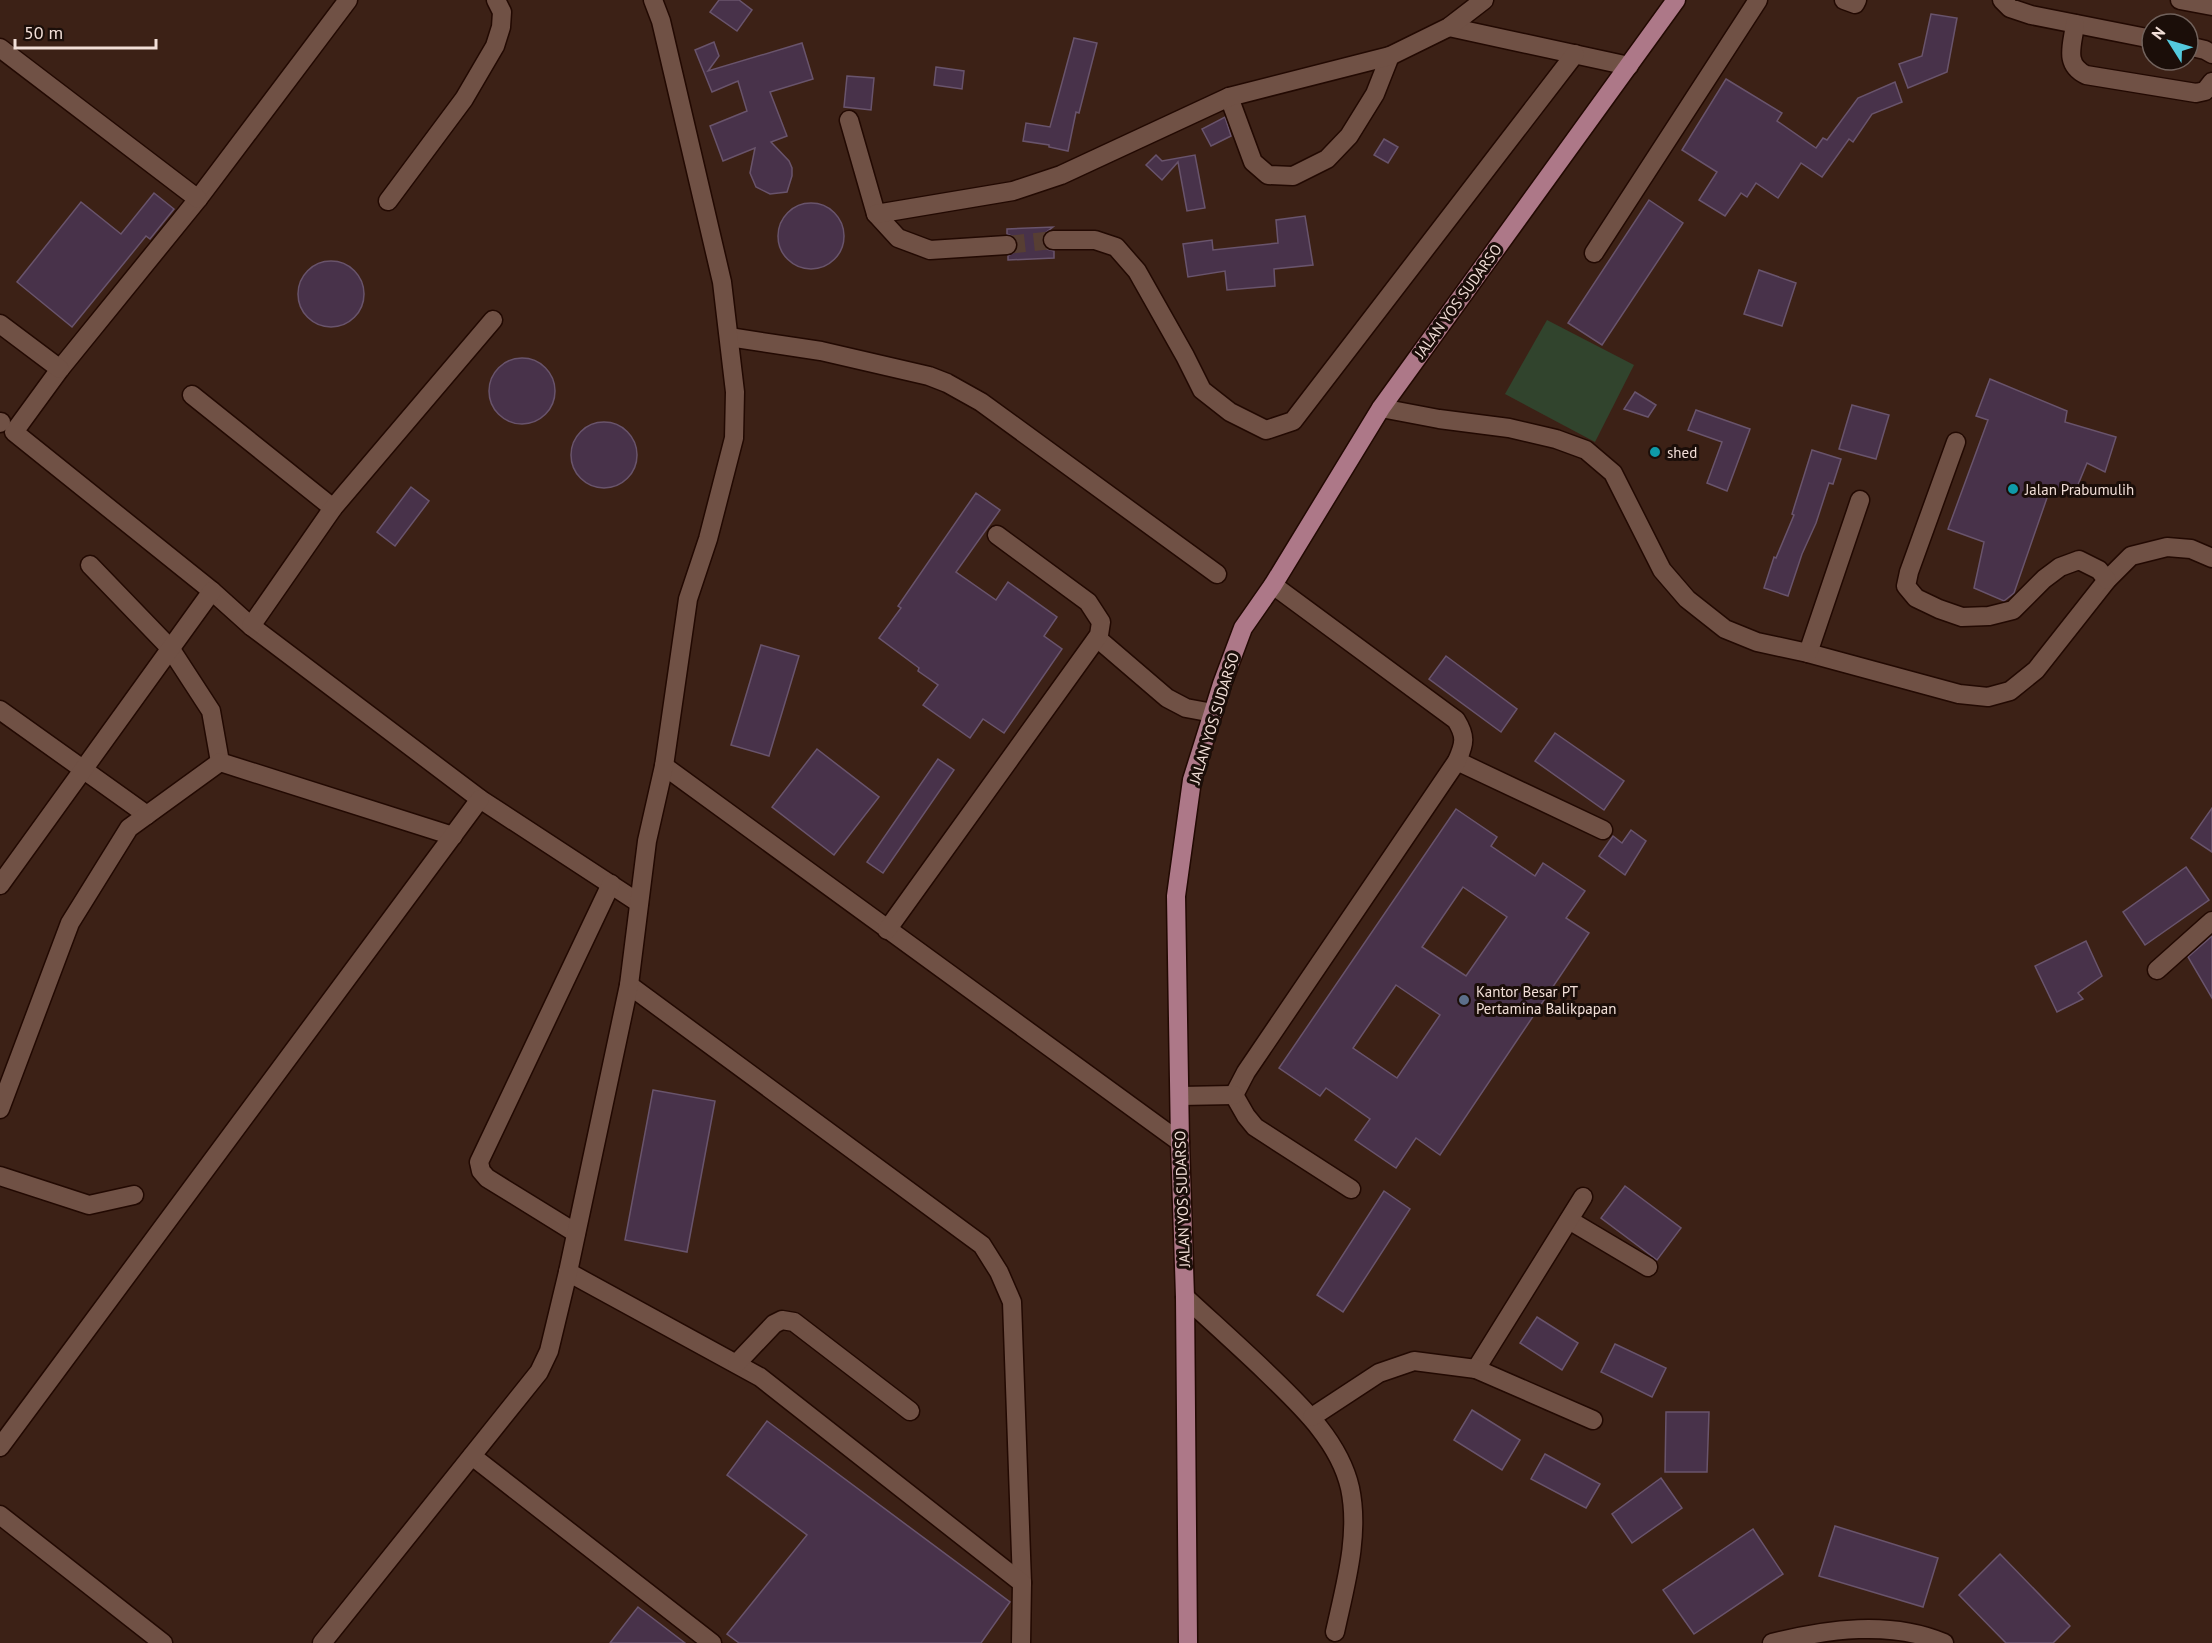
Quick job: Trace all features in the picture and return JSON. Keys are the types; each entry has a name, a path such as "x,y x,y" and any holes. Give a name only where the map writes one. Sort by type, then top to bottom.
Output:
{"main road":[{"name":"JALAN YOS SUDARSO","path":"1188,1643 1185,1297 1176,896 1192,780 1243,628 1273,585 1381,408 1676,0"}],"street":[{"path":"388,201 464,99 495,46 501,27 502,12 496,0"},
{"path":"322,1643 539,1372 549,1352 629,985 648,841 664,766 688,599 708,539 734,438 735,392 720,271 661,21 653,0"},
{"path":"876,214 1013,190 1051,178 1228,97 1390,56 1449,27 1484,0"},
{"path":"1594,254 1758,0"},
{"path":"1844,0 1855,4 1857,0"},
{"path":"2002,0 2010,8 2140,37"},
{"path":"2180,0 2212,6"},
{"path":"337,3 198,199 60,369 4,425 212,591 251,626 480,799 639,903"},
{"path":"2075,24 2071,62 2076,70 2086,75 2196,93 2205,91 2212,82"},
{"path":"1449,27 1629,66"},
{"path":"0,48 198,199"},
{"path":"1053,240 1095,240 1116,247 1137,271 1202,390 1230,412 1266,430 1293,422 1575,54"},
{"path":"1228,97 1253,162 1268,175 1293,176 1327,159 1349,136 1375,94 1390,56"},
{"path":"849,120 876,214 898,238 930,250 1007,245"},
{"path":"251,626 333,508 493,320"},
{"path":"0,324 60,369"},
{"path":"729,337 821,351 929,376 948,383 981,402 1217,574"},
{"path":"192,395 333,508"},
{"path":"1381,408 1439,419 1509,428 1556,439 1586,450 1613,473 1662,570 1687,599 1725,629 1757,642 1808,653 1959,694 1988,697 2010,691 2036,670 2107,580 2131,556 2166,546 2191,549 2212,558"},
{"path":"1956,442 1909,572 1906,585 1916,598 1962,617 1989,616 2013,610 2044,579 2060,567 2079,560 2099,570 2107,580"},
{"path":"1808,653 1860,500"},
{"path":"886,930 1097,638 1101,622 1088,602 998,535"},
{"path":"90,565 171,648 211,711 220,762"},
{"path":"1234,1095 1246,1072 1457,761 1465,742 1464,732 1456,720 1273,585"},
{"path":"0,885 212,591"},
{"path":"1097,638 1167,698 1186,708 1213,713"},
{"path":"2,717 147,815"},
{"path":"1457,761 1604,830"},
{"path":"0,1108 70,923 129,828 220,762"},
{"path":"220,762 453,836"},
{"path":"664,766 886,930 1180,1142"},
{"path":"0,1448 480,799"},
{"path":"576,1233 487,1178 481,1171 479,1162 611,884"},
{"path":"2157,970 2212,921"},
{"path":"629,985 982,1245 999,1272 1012,1302 1022,1583 1021,1643"},
{"path":"1180,1096 1234,1095"},
{"path":"1234,1095 1255,1127 1351,1189"},
{"path":"0,1176 88,1205 134,1195"},
{"path":"1476,1369 1583,1197"},
{"path":"1569,1220 1648,1267"},
{"path":"568,1272 760,1377 1022,1583"},
{"path":"1185,1297 1312,1417 1336,1454 1350,1487 1352,1521 1349,1564 1335,1632"},
{"path":"736,1363 774,1324 782,1320 794,1322 910,1411"},
{"path":"1312,1417 1378,1373 1414,1361 1476,1369 1593,1420"},
{"path":"472,1456 712,1643"},
{"path":"0,1515 163,1643"},
{"path":"1772,1643 1859,1628 1898,1632 1944,1643"}],"green space":[{"path":"1547,320 1634,365 1595,442 1505,394"}],"building":[{"path":"719,0 739,0 752,10 737,31 710,12"},
{"path":"1931,14 1957,18 1947,72 1908,88 1899,64 1922,56"},
{"path":"1074,38 1097,43 1079,113 1076,112 1068,151 1023,141 1026,123 1050,127"},
{"path":"714,42 719,56 708,71 802,43 813,79 770,92 787,136 771,142 789,161 792,168 787,192 770,194 756,187 750,173 755,148 723,161 710,126 747,111 738,81 712,92 695,50"},
{"path":"936,67 964,71 962,89 934,85"},
{"path":"847,76 874,78 871,110 844,107"},
{"path":"1726,79 1782,113 1777,121 1816,148 1823,138 1827,140 1858,98 1895,82 1902,102 1872,114 1853,142 1849,139 1822,177 1801,163 1778,198 1756,183 1747,197 1741,193 1725,216 1699,200 1717,172 1682,150"},
{"path":"1225,117 1231,136 1211,146 1202,129"},
{"path":"1384,139 1398,147 1388,163 1374,155"},
{"path":"1156,155 1162,161 1195,155 1205,208 1187,211 1178,162 1162,180 1146,165"},
{"path":"154,193 174,209 150,239 146,236 72,327 17,282 81,202 121,234"},
{"path":"1649,200 1683,223 1602,345 1568,323"},
{"path":"811,203 824,206 834,213 841,223 844,236 841,249 834,259 824,266 811,269 798,266 788,259 781,249 778,236 781,223 788,213 798,206"},
{"path":"1305,216 1313,265 1274,269 1275,286 1227,290 1225,271 1188,277 1183,244 1212,240 1213,250 1278,243 1276,220"},
{"path":"1053,227 1044,234 1042,241 1047,249 1054,251 1054,258 1008,260 1008,256 1017,250 1018,245 1016,238 1007,234 1007,229"},
{"path":"331,261 344,264 354,271 361,281 364,294 361,307 354,317 344,324 331,327 318,324 308,317 301,307 298,294 301,281 308,271 318,264"},
{"path":"1759,270 1796,283 1782,326 1744,314"},
{"path":"522,358 535,361 545,368 552,378 555,391 552,404 545,414 535,421 522,424 509,421 499,414 492,404 489,391 492,378 499,368 509,361"},
{"name":"Jalan Prabumulih","path":"1990,379 2067,411 2065,422 2116,437 2105,472 2087,463 2077,487 2066,484 2062,494 2049,492 2014,593 2004,601 1974,588 1984,542 1948,529 1988,420 1976,416"},
{"path":"1635,392 1656,405 1648,417 1624,409"},
{"path":"1852,405 1889,415 1876,459 1839,449"},
{"path":"1696,410 1750,429 1727,491 1707,483 1722,442 1688,430"},
{"path":"604,422 617,425 627,432 634,442 637,455 634,468 627,478 617,485 604,488 591,485 581,478 574,468 571,455 574,442 581,432 591,425"},
{"path":"1812,450 1841,459 1833,484 1829,483 1788,596 1764,588 1774,557 1776,558 1794,515 1792,514"},
{"path":"411,487 429,501 395,546 377,532"},
{"path":"976,493 1000,510 956,572 996,600 1008,582 1057,617 1044,636 1062,649 1004,733 983,719 970,738 923,705 938,685 879,638 901,608 898,606"},
{"path":"761,645 799,656 769,756 731,745"},
{"path":"1446,656 1517,709 1501,732 1429,679"},
{"path":"1555,733 1624,781 1604,810 1535,761"},
{"path":"817,749 879,797 834,855 772,807"},
{"path":"938,759 954,770 883,873 867,862"},
{"path":"2212,808 2212,852 2191,838"},
{"name":"Kantor Besar PT Pertamina Balikpapan","path":"1456,809 1497,837 1491,846 1535,876 1543,863 1585,891 1566,918 1589,933 1440,1155 1416,1138 1396,1168 1355,1140 1370,1119 1326,1088 1320,1096 1279,1068","holes":["1463,887 1507,917 1466,976 1422,947","1396,985 1440,1015 1397,1078 1353,1048"]},
{"path":"1631,830 1646,841 1625,875 1599,856 1613,836 1622,843"},
{"path":"2186,867 2209,900 2145,945 2123,912"},
{"path":"2212,936 2212,998 2188,957"},
{"path":"2086,941 2102,976 2078,993 2083,999 2057,1012 2035,966"},
{"path":"653,1090 715,1101 687,1252 625,1240"},
{"path":"1625,1186 1681,1228 1657,1260 1601,1218"},
{"path":"1384,1191 1410,1209 1343,1312 1317,1295"},
{"path":"1537,1317 1578,1343 1562,1370 1520,1343"},
{"path":"1615,1344 1666,1368 1652,1397 1601,1372"},
{"path":"1472,1410 1520,1440 1502,1470 1454,1440"},
{"path":"1666,1412 1709,1412 1707,1472 1665,1472"},
{"path":"767,1421 1010,1602 981,1643 739,1643 727,1634 807,1535 727,1475"},
{"path":"1545,1454 1600,1484 1586,1508 1531,1479"},
{"path":"1661,1478 1682,1508 1632,1543 1612,1514"},
{"path":"1835,1526 1938,1558 1923,1607 1819,1576"},
{"path":"1753,1529 1783,1574 1694,1634 1663,1590"},
{"path":"2000,1554 2070,1626 2053,1643 2006,1643 1959,1595"},
{"path":"638,1607 685,1643 610,1643"}],"tunnel":[{"path":"1007,245 1053,240"}],"place":[{"name":"shed","path":"1655,452"},
{"name":"Jalan Prabumulih","path":"2013,489"},
{"name":"Kantor Besar PT Pertamina Balikpapan","path":"1464,1000"}]}
